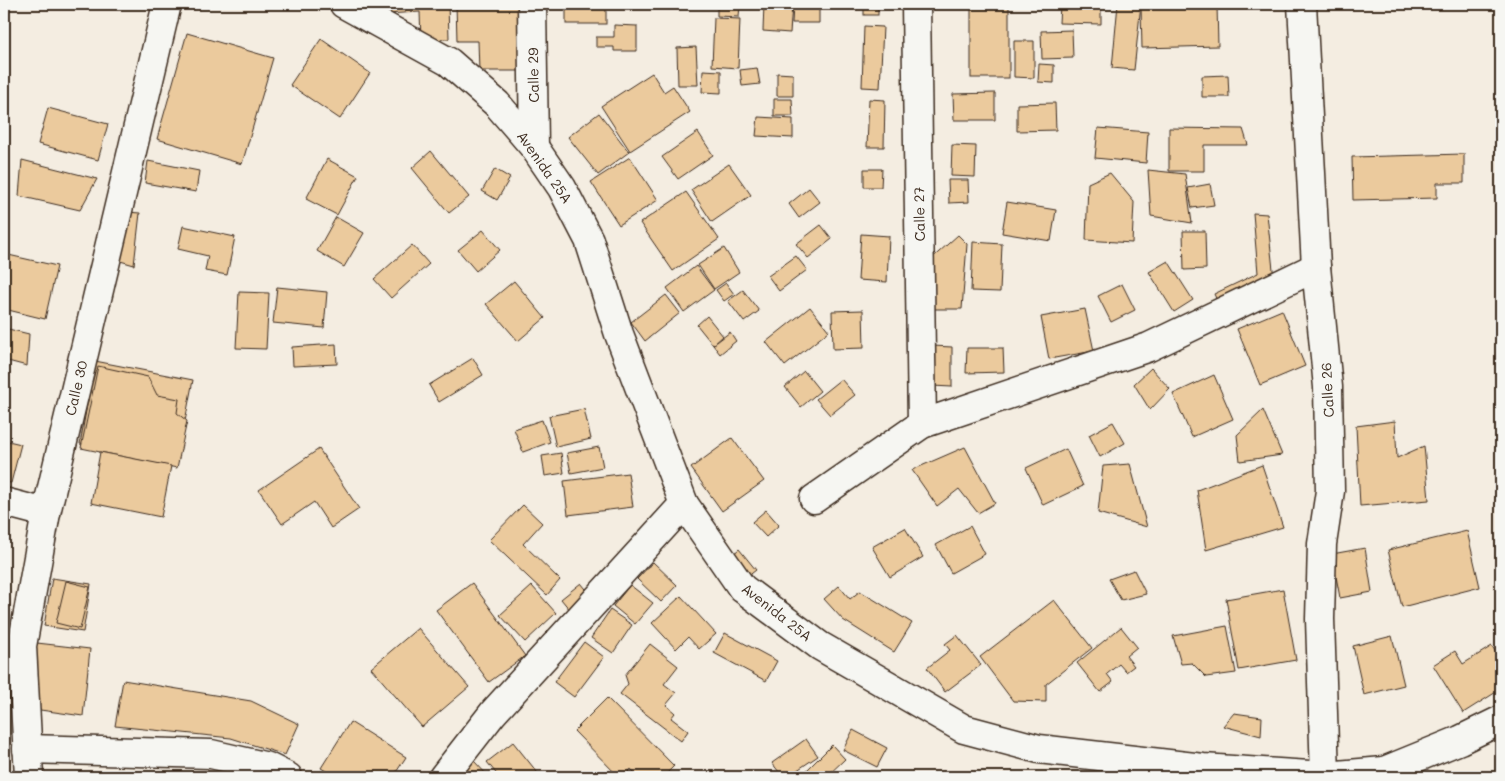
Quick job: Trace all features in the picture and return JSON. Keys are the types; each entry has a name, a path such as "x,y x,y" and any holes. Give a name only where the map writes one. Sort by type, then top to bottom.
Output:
{"street":[{"name":"Calle 30","path":"29,777 22,646 46,512 167,4"},
{"name":"Avenida 25A","path":"344,4 450,62 497,104 534,147 562,188 589,240 619,334 684,504 742,588 820,646 964,729 1039,749 1203,768 1324,776 1384,771 1460,740 1501,720"},
{"name":"Calle 29","path":"532,4 534,147"},
{"name":"Calle 27","path":"916,4 922,424"},
{"name":"Calle 26","path":"1302,4 1316,267 1328,387 1330,491 1322,544 1320,619 1324,776"},
{"path":"814,499 922,424 1149,347 1316,267"},
{"path":"4,502 46,512"},
{"path":"443,777 493,713 684,504"},
{"path":"27,749 211,754 268,767 288,777"}],"building":[{"path":"385,4 448,4 449,39 421,40 420,12 386,14"},
{"path":"456,4 521,4 522,71 479,71 478,41 457,41"},
{"path":"717,4 740,4 739,17 717,16"},
{"path":"764,4 792,4 790,33 763,31"},
{"path":"793,4 819,4 819,23 792,23"},
{"path":"864,4 878,4 878,15 864,15"},
{"path":"1060,4 1101,4 1101,24 1059,23"},
{"path":"1118,4 1141,4 1134,70 1112,68"},
{"path":"971,5 1009,5 1009,78 971,78"},
{"path":"566,6 606,6 606,24 566,24"},
{"path":"1217,6 1218,46 1142,48 1141,7"},
{"path":"714,18 740,19 738,68 712,66"},
{"path":"614,25 637,26 637,51 614,51 614,47 596,47 596,37 614,37"},
{"path":"864,26 883,27 880,88 862,87"},
{"path":"1072,30 1073,58 1042,59 1041,31"},
{"path":"187,33 273,58 242,164 157,139"},
{"path":"321,39 370,73 340,119 290,85"},
{"path":"1014,41 1034,41 1034,78 1014,77"},
{"path":"696,47 698,85 678,85 677,48"},
{"path":"1039,64 1054,65 1054,83 1038,82"},
{"path":"757,68 760,84 742,86 740,70"},
{"path":"703,70 721,71 721,93 702,92"},
{"path":"652,73 664,92 673,86 690,112 630,151 601,106"},
{"path":"777,73 793,74 793,96 777,96"},
{"path":"1228,75 1229,97 1202,97 1202,76"},
{"path":"995,93 995,120 954,120 953,94"},
{"path":"774,99 792,99 793,116 774,116"},
{"path":"869,99 885,100 884,147 867,147"},
{"path":"1055,103 1056,130 1017,131 1017,104"},
{"path":"48,108 108,124 98,160 38,144"},
{"path":"599,113 629,152 598,175 568,137"},
{"path":"758,117 793,119 793,138 756,136"},
{"path":"1098,128 1148,132 1146,163 1095,158"},
{"path":"1169,128 1243,129 1248,145 1204,145 1204,171 1169,171"},
{"path":"698,132 713,155 678,179 662,157"},
{"path":"952,145 976,146 975,177 951,176"},
{"path":"431,151 469,197 449,213 412,168"},
{"path":"1464,154 1464,183 1437,183 1437,198 1353,200 1352,157"},
{"path":"630,157 658,200 619,225 591,182"},
{"path":"327,159 358,176 337,215 306,199"},
{"path":"22,160 97,179 80,210 19,196"},
{"path":"148,161 199,171 196,192 145,183"},
{"path":"729,164 751,195 712,222 691,190"},
{"path":"495,169 510,178 497,200 482,191"},
{"path":"864,169 882,169 881,187 864,187"},
{"path":"1148,170 1185,174 1192,223 1151,216"},
{"path":"1110,173 1134,202 1132,243 1086,240 1088,183"},
{"path":"948,180 968,180 969,202 949,203"},
{"path":"1210,184 1214,205 1192,208 1188,188"},
{"path":"809,188 820,202 799,218 789,204"},
{"path":"686,192 719,239 673,271 640,223"},
{"path":"1007,202 1056,210 1051,241 1002,233"},
{"path":"127,212 140,213 134,265 117,260"},
{"path":"1253,213 1267,214 1274,279 1219,305 1214,294 1258,273"},
{"path":"336,217 364,233 344,267 317,251"},
{"path":"821,225 832,239 808,258 796,244"},
{"path":"183,226 235,237 227,275 205,271 208,256 178,249"},
{"path":"483,230 500,250 476,271 458,250"},
{"path":"1183,231 1205,231 1206,269 1184,270"},
{"path":"861,234 889,236 887,282 858,280"},
{"path":"958,235 967,244 962,309 930,309 929,261"},
{"path":"973,242 1002,244 1000,292 971,291"},
{"path":"412,245 429,264 391,298 374,279"},
{"path":"724,248 739,272 714,289 698,265"},
{"path":"4,254 57,266 45,319 4,309"},
{"path":"796,256 807,270 779,291 768,276"},
{"path":"1168,261 1193,300 1174,312 1149,272"},
{"path":"696,266 714,290 684,312 667,288"},
{"path":"514,281 545,318 518,341 486,304"},
{"path":"726,283 734,294 724,301 716,290"},
{"path":"1122,284 1135,310 1111,322 1098,296"},
{"path":"277,287 327,292 324,328 273,323"},
{"path":"743,290 759,311 744,322 728,301"},
{"path":"239,292 269,293 266,349 236,348"},
{"path":"666,295 680,313 645,341 631,322"},
{"path":"810,307 829,331 785,366 766,342"},
{"path":"1085,309 1094,351 1049,359 1041,317"},
{"path":"863,310 864,348 833,349 832,311"},
{"path":"1282,310 1305,366 1260,385 1237,329"},
{"path":"707,316 723,336 713,345 697,325"},
{"path":"4,328 29,334 27,366 4,360"},
{"path":"730,332 736,341 720,354 713,345"},
{"path":"336,344 337,364 293,366 292,347"},
{"path":"933,346 952,347 952,387 932,386"},
{"path":"967,348 1003,348 1004,372 966,373"},
{"path":"473,358 483,375 439,402 429,385"},
{"path":"95,361 193,380 177,463 80,444"},
{"path":"98,366 148,377 157,395 179,399 177,413 187,421 177,468 81,448"},
{"path":"1151,368 1170,389 1150,410 1134,384"},
{"path":"804,371 820,391 801,407 785,387"},
{"path":"1214,375 1233,419 1192,437 1173,394"},
{"path":"841,379 855,395 830,415 816,399"},
{"path":"584,409 591,439 556,447 549,416"},
{"path":"1263,410 1282,455 1240,461 1237,435"},
{"path":"542,420 550,442 523,452 514,429"},
{"path":"1395,421 1397,458 1424,446 1429,500 1360,506 1356,426"},
{"path":"1113,422 1125,443 1100,457 1089,435"},
{"path":"732,438 764,481 722,511 691,468"},
{"path":"4,440 21,444 11,483 4,482"},
{"path":"599,447 603,467 571,473 567,453"},
{"path":"965,447 995,503 978,513 959,489 937,506 912,470"},
{"path":"319,449 359,509 331,528 314,502 282,524 259,490"},
{"path":"1066,449 1083,486 1043,505 1026,468"},
{"path":"100,452 171,466 161,517 91,503"},
{"path":"561,453 564,473 545,476 542,456"},
{"path":"1130,464 1147,527 1098,513 1103,466"},
{"path":"1262,465 1283,527 1206,550 1197,490"},
{"path":"628,473 633,507 568,515 564,481"},
{"path":"523,505 542,523 523,544 560,580 547,595 489,540"},
{"path":"766,510 779,525 766,537 752,522"},
{"path":"970,526 985,554 951,573 936,545"},
{"path":"905,528 923,557 890,577 872,547"},
{"path":"1467,531 1480,587 1402,607 1388,550"},
{"path":"1365,548 1372,592 1340,598 1332,554"},
{"path":"739,549 756,570 747,577 730,557"},
{"path":"653,562 677,585 661,602 637,579"},
{"path":"1134,570 1146,594 1121,600 1109,579"},
{"path":"52,578 91,584 83,632 44,626"},
{"path":"66,581 90,587 80,629 56,623"},
{"path":"472,583 525,656 489,682 436,610"},
{"path":"581,583 590,594 570,610 561,599"},
{"path":"630,585 653,603 635,624 613,606"},
{"path":"532,586 556,613 525,642 500,615"},
{"path":"839,586 850,599 860,591 912,623 894,652 843,620 824,599"},
{"path":"1283,589 1296,660 1239,670 1226,599"},
{"path":"681,596 716,634 699,649 688,637 676,649 652,623"},
{"path":"1054,600 1092,648 1046,684 1046,702 1013,701 980,657"},
{"path":"610,610 632,625 613,653 591,638"},
{"path":"1227,626 1236,673 1206,677 1192,663 1181,664 1173,636"},
{"path":"1121,627 1137,647 1126,656 1134,666 1126,672 1119,664 1107,674 1113,682 1100,692 1077,663"},
{"path":"418,628 469,687 422,727 371,668"},
{"path":"725,633 777,661 766,681 714,653"},
{"path":"957,635 981,665 945,692 927,668 950,650 945,644"},
{"path":"1392,636 1404,685 1364,695 1353,646"},
{"path":"28,642 90,649 83,716 26,708"},
{"path":"584,642 604,657 574,697 554,682"},
{"path":"650,644 678,666 664,684 676,693 666,705 675,713 671,718 688,731 681,741 620,694 628,684 625,675"},
{"path":"1492,646 1501,661 1501,689 1463,713 1433,665 1455,651 1463,664"},
{"path":"123,680 251,701 299,724 285,755 231,738 115,726"},
{"path":"607,698 674,766 663,777 639,777 631,769 623,777 619,777 574,731"},
{"path":"1234,713 1262,717 1261,736 1223,726"},
{"path":"350,722 406,757 393,777 336,777 321,768"},
{"path":"853,730 887,748 877,767 843,750"},
{"path":"806,739 818,756 787,777 783,777 772,763"},
{"path":"513,742 541,777 499,777 487,762"},
{"path":"832,745 845,759 826,777 802,777 801,776"},
{"path":"474,761 489,777 456,777"}]}
